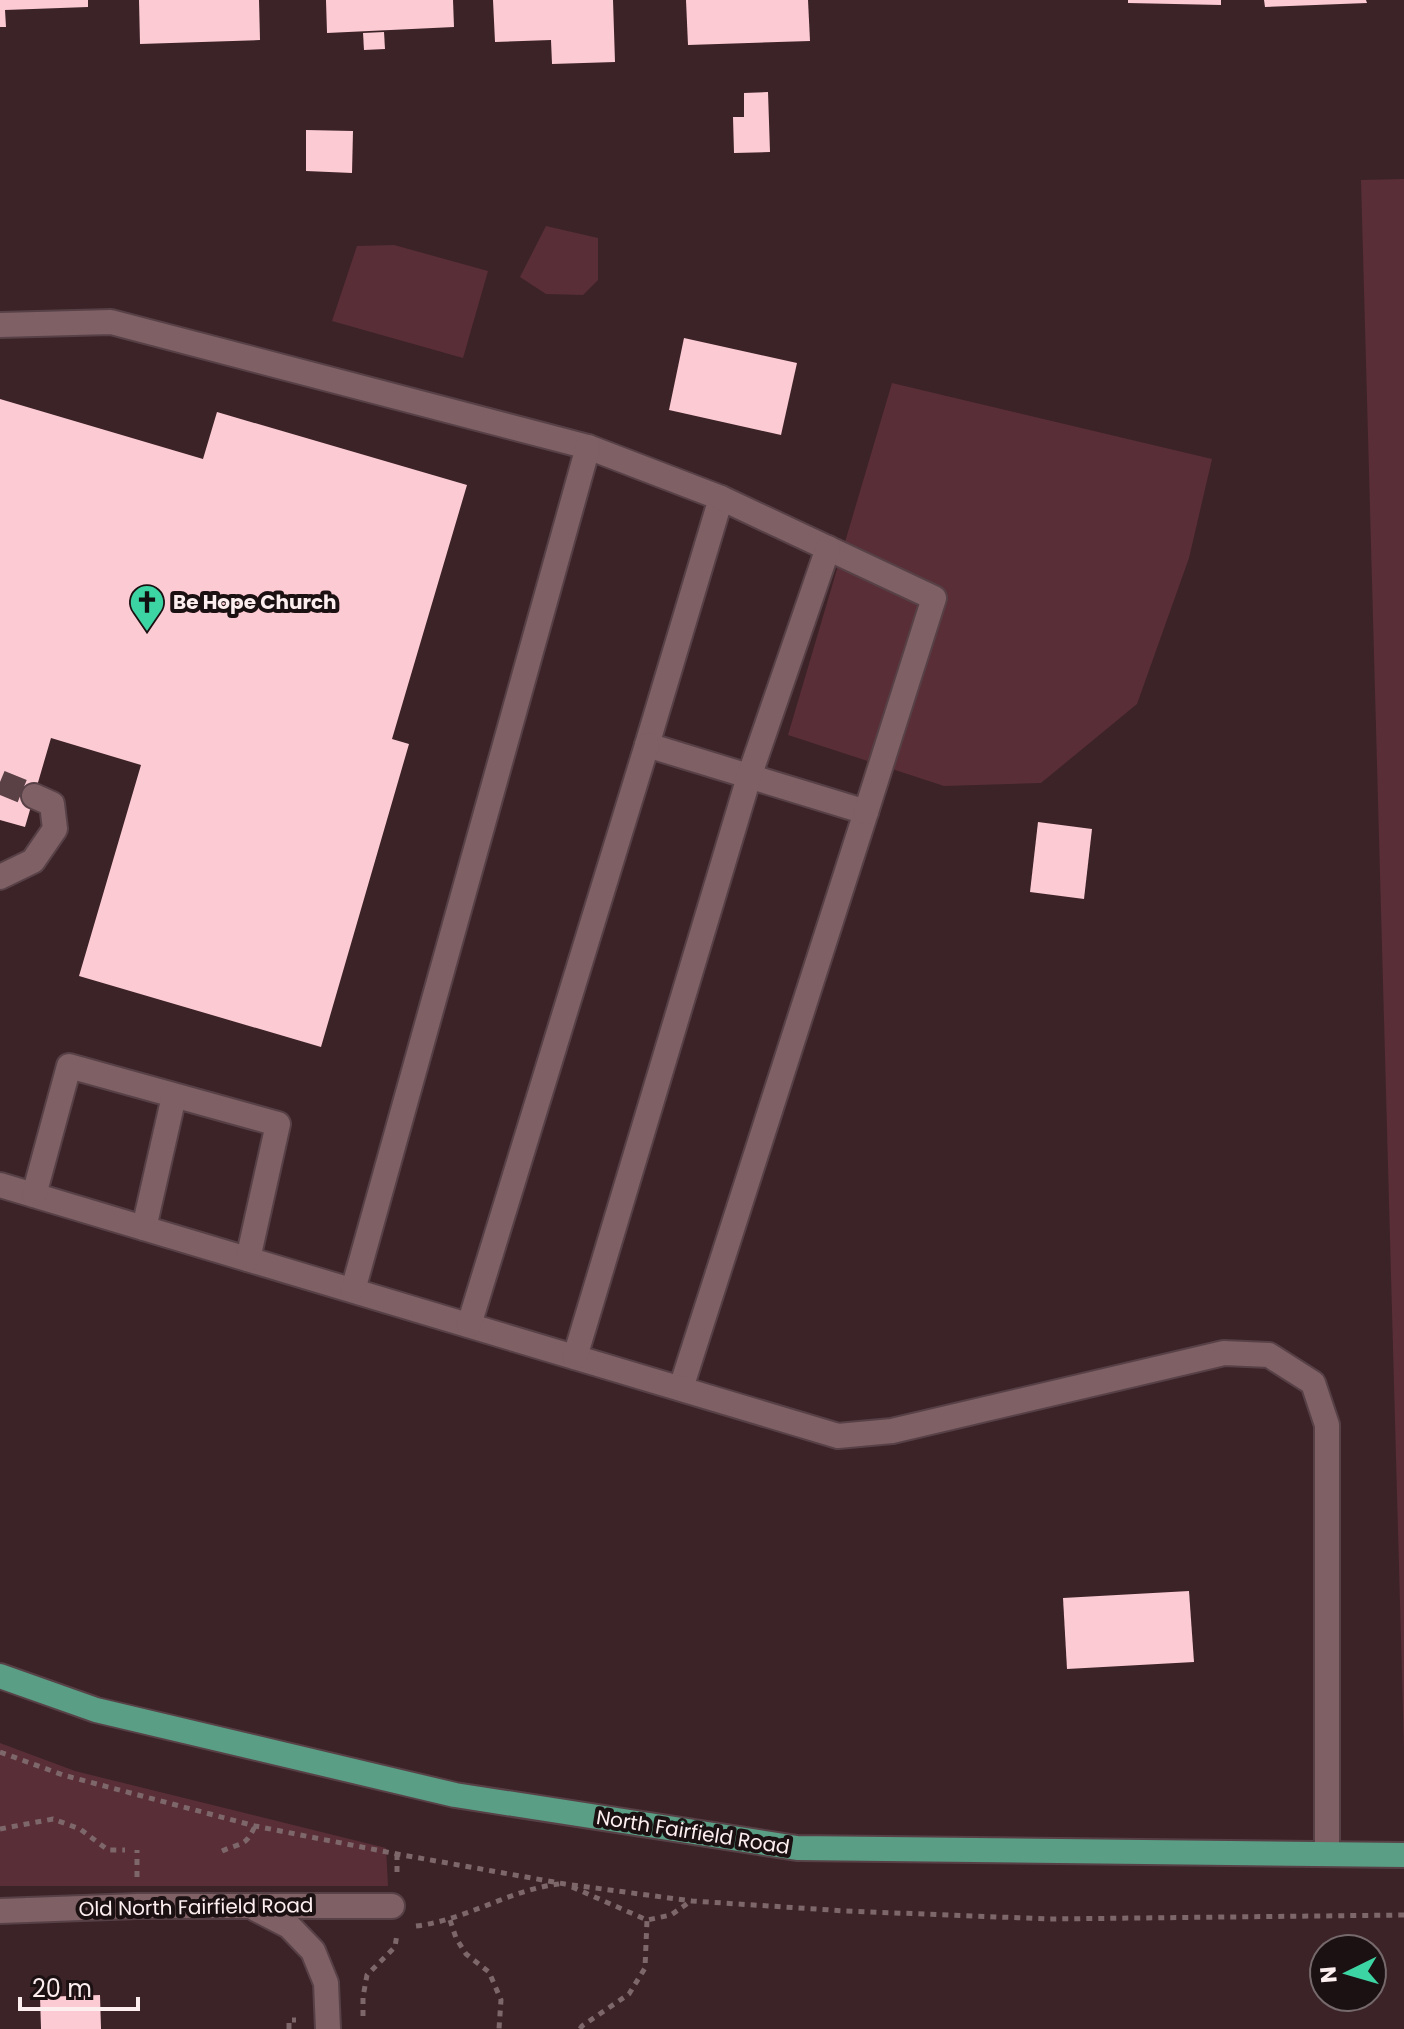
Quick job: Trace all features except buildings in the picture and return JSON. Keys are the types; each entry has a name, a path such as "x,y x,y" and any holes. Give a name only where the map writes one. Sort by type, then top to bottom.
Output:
{"main road":[{"name":"North Fairfield Road","path":"0,1676 96,1710 455,1795 797,1848 1404,1855"}],"street":[{"path":"0,325 111,322 588,447 721,498 934,598 681,1388"},
{"path":"353,1290 588,447"},
{"path":"469,1325 721,498"},
{"path":"575,1357 749,777 828,548"},
{"path":"647,745 866,812"},
{"path":"0,877 33,861 55,829 52,804 34,796"},
{"path":"34,1195 69,1066 278,1124 248,1259"},
{"path":"144,1228 174,1096"},
{"path":"0,1185 838,1436 892,1431 1224,1353 1269,1355 1313,1383 1327,1425 1327,1854"},
{"path":"250,1906 289,1926 313,1951 326,1983 328,2029"},
{"name":"Old North Fairfield Road","path":"0,1911 250,1906 395,1917"}],"path":[{"path":"0,1752 63,1775 255,1826 565,1884 692,1901 1050,1919 1404,1915"},
{"path":"0,1829 53,1819 80,1829 108,1850 125,1850"},
{"path":"222,1851 249,1839 255,1826"},
{"path":"397,1854 397,1880"},
{"path":"411,1926 450,1920 539,1887 565,1884 647,1920 671,1915 692,1901"},
{"path":"363,2019 367,1975 395,1947 395,1917"},
{"path":"450,1920 466,1954 489,1972 501,2000 499,2029"},
{"path":"580,2029 629,1994 645,1968 647,1920"}],"shaded area":[{"path":"1404,179 1404,1749 1361,180"},
{"path":"546,226 598,238 598,280 583,295 546,294 520,277"},
{"path":"394,245 488,271 463,358 332,321 357,246"},
{"path":"892,383 1212,459 1189,558 1137,704 1041,783 944,786 788,735"},
{"path":"0,1743 75,1771 386,1848 388,1886 0,1886"}],"tunnel":[{"path":"0,782 34,796"}],"place":[{"name":"Be Hope Church","path":"147,633"}]}
